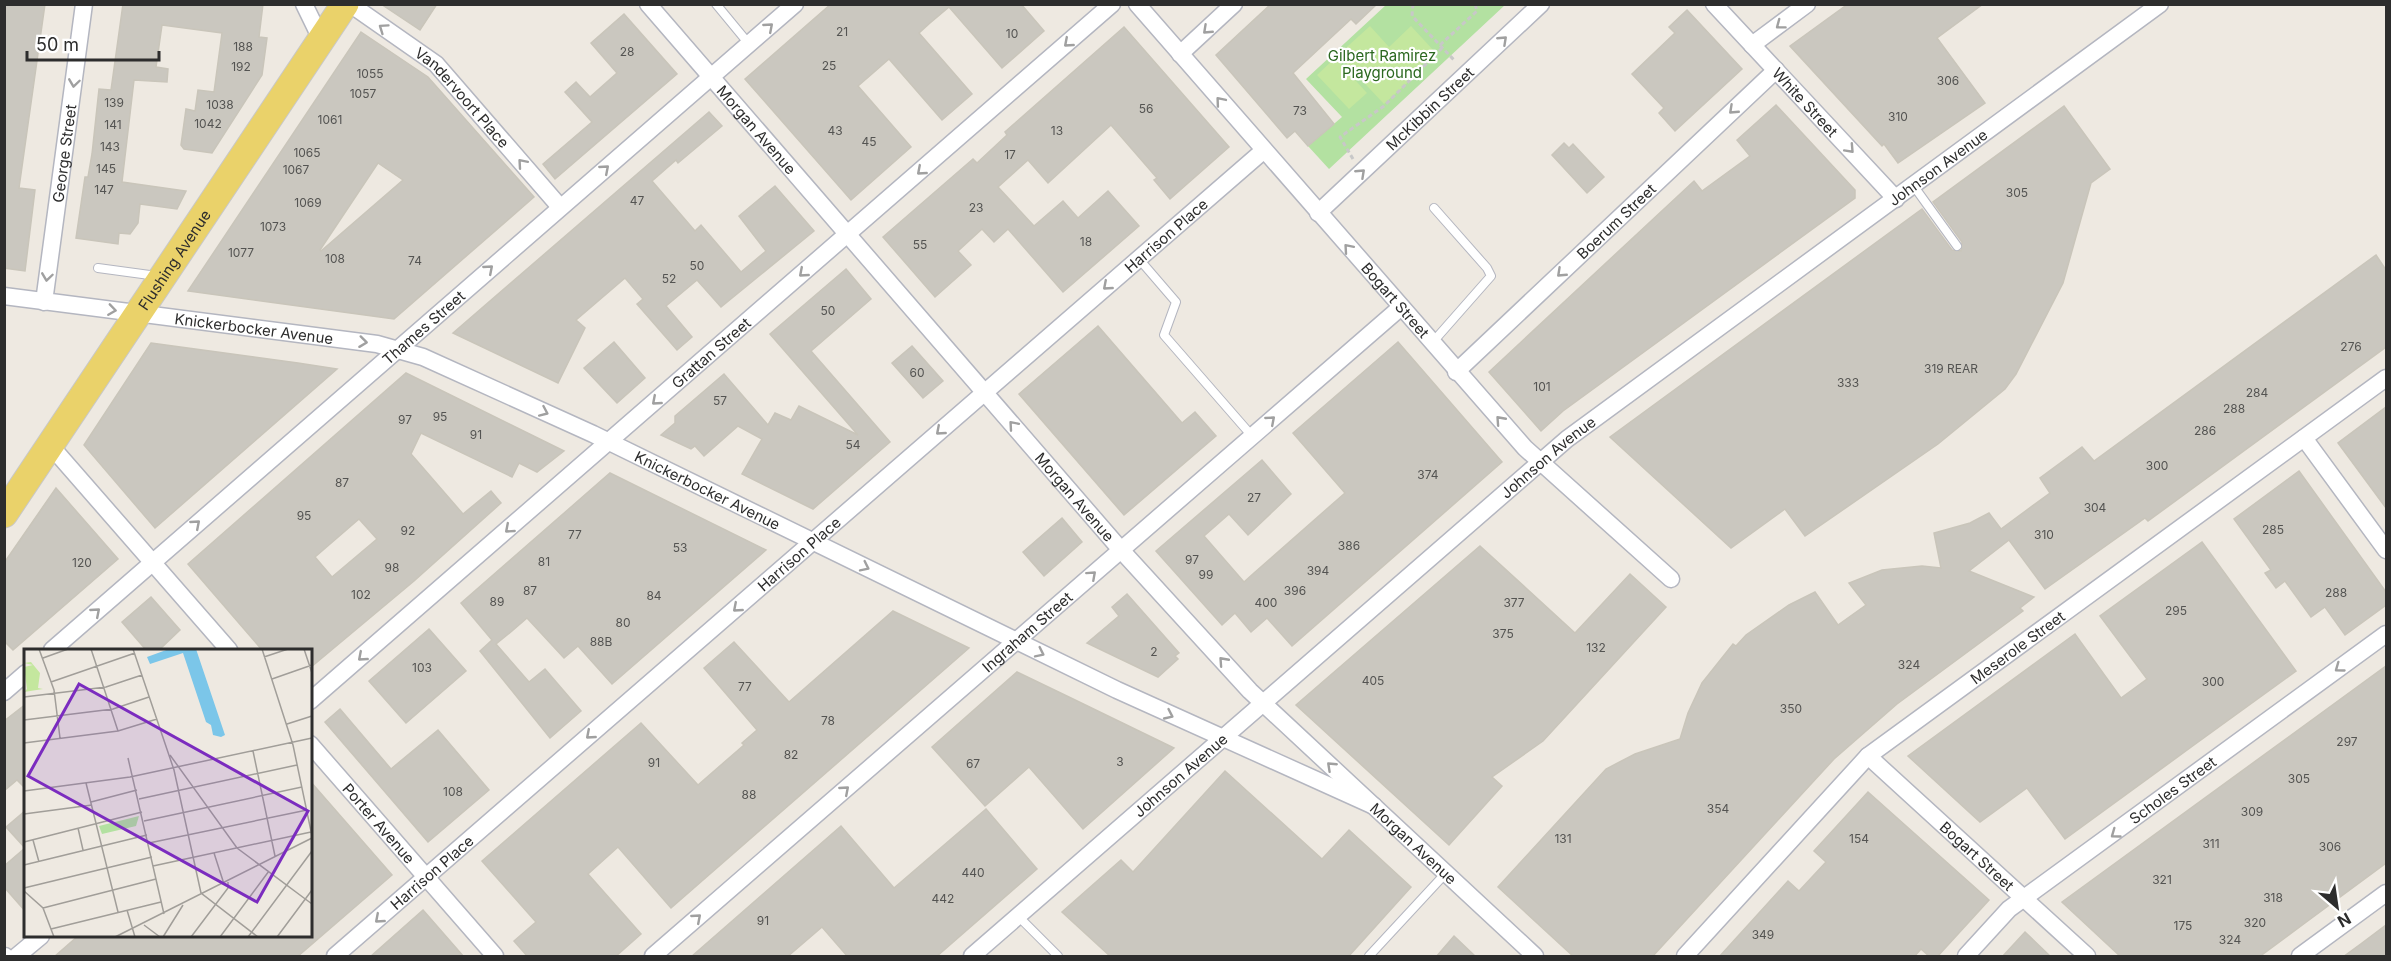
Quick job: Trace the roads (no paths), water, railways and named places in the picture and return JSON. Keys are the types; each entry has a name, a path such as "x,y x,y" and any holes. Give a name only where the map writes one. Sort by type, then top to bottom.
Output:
{"main road":[{"name":"Flushing Avenue","path":"4,514 345,4"}],"street":[{"name":"George Street","path":"44,302 84,4"},
{"path":"304,4 321,39"},
{"name":"Vandervoort Place","path":"350,4 436,64 560,207"},
{"name":"Morgan Avenue","path":"648,4 1121,550 1264,703 1535,957"},
{"name":"Thames Street","path":"54,649 795,4"},
{"name":"Grattan Street","path":"312,699 1112,4"},
{"name":"Bogart Street","path":"1137,4 1456,372 1541,462 1671,579"},
{"path":"1180,54 1234,4"},
{"name":"McKibbin Street","path":"1318,213 1541,4"},
{"name":"White Street","path":"1714,4 1896,199"},
{"path":"1752,45 1807,4"},
{"name":"Johnson Avenue","path":"972,957 1576,432 2160,4"},
{"name":"Boerum Street","path":"1456,372 1776,70"},
{"name":"Harrison Place","path":"335,957 1263,151"},
{"name":"Knickerbocker Avenue","path":"4,296 377,344 423,357 609,442 1222,739 1374,806"},
{"name":"Ingraham Street","path":"653,957 1400,308"},
{"name":"Meserole Street","path":"1685,957 1868,756 2386,378"},
{"path":"2304,438 2386,550"},
{"path":"50,445 227,649"},
{"name":"Scholes Street","path":"1966,957 2009,909 2386,634"},
{"path":"4,692 24,676"},
{"name":"Porter Avenue","path":"312,746 495,957"},
{"name":"Bogart Street","path":"1868,756 2087,957"},
{"path":"2300,957 2386,893"},
{"path":"17,957 40,937"}],"lane":[{"path":"716,4 749,44"},
{"path":"1913,185 1957,246"},
{"path":"1431,344 1491,276 1487,268 1434,208"},
{"path":"1139,258 1176,302 1164,335 1252,436"},
{"path":"98,268 163,277"},
{"path":"1369,957 1445,874"},
{"path":"1018,916 1058,957"}],"park label":[{"name":"Gilbert Ramirez Playground","path":"1382,64"}]}
